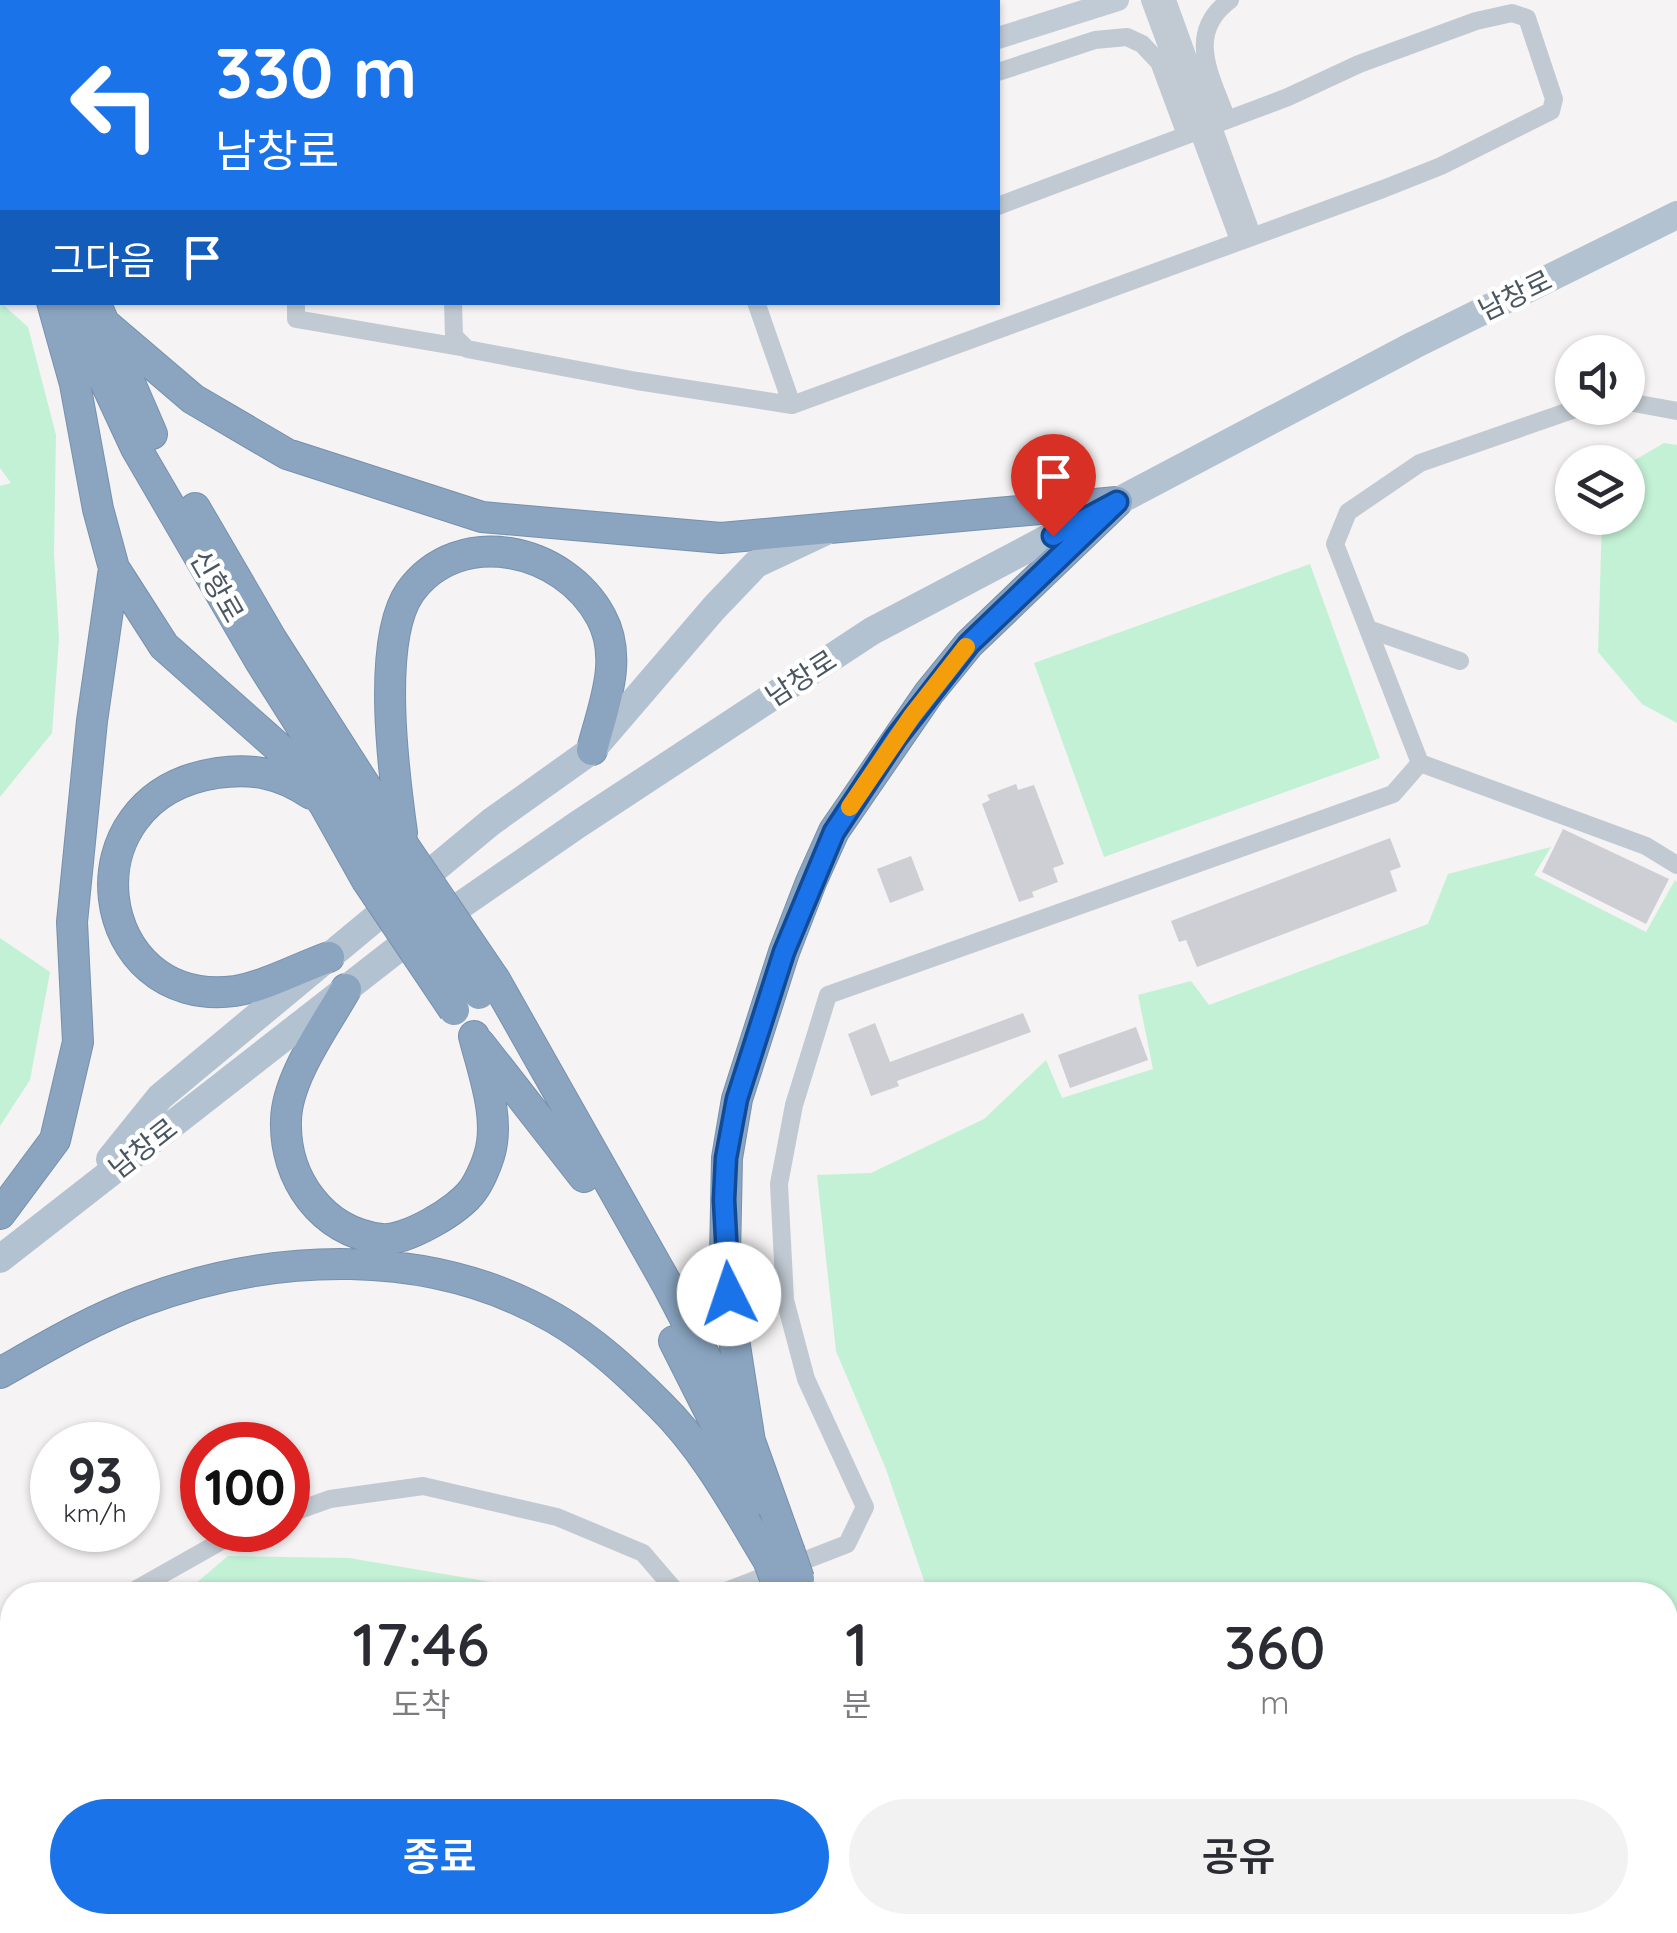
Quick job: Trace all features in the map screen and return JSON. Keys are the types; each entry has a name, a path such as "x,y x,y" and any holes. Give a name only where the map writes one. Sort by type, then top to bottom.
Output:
{"highway":[{"path":"53,305 75,384 98,509 114,568 164,646 288,756 324,804 385,862 667,1284 750,1442"},
{"name":"신항로","path":"69,305 136,448 260,661 385,862"},
{"path":"100,314 193,400 287,454 482,517 721,538 1117,502"},
{"name":"신항로","path":"100,314 151,433 272,640 385,862"},
{"path":"784,1575 750,1442 733,1333 724,1200 726,1158 737,1099 804,900 834,832 929,693 969,644 1117,502"},
{"path":"385,862 394,779 389,688 396,632 409,593 442,563 483,549 535,558 571,581 602,617 614,667 592,750"},
{"path":"0,1214 55,1140 78,1042 72,922 92,721 114,568"},
{"path":"324,804 272,773 239,770 204,775 172,787 147,804 127,826 115,857 112,892 123,933 146,965 167,979 201,991 237,991 328,957"},
{"path":"346,989 298,1074 286,1119 292,1162 308,1199 336,1225 384,1240 432,1224 472,1191 490,1153 492,1105 474,1036 476,995"},
{"path":"476,995 649,1293 732,1456 784,1575"},
{"path":"474,1036 584,1177"},
{"path":"0,1373 110,1314 223,1276 338,1263 402,1268 456,1279 510,1297 554,1318 601,1350 663,1407 784,1575"}],"main road":[{"path":"1000,37 1118,0"},
{"name":"남창로","path":"0,1260 396,950 577,824 872,632 1414,345 1677,215"},
{"path":"78,1199 160,1097 491,822 592,750 756,564 832,528"}],"street":[{"path":"1150,0 1207,128"},
{"path":"1168,0 1246,238"},
{"path":"1207,128 1204,40 1210,22 1230,0"},
{"path":"296,305 296,319 792,405 1442,166 1527,125 1550,111 1554,99 1527,18 1512,13 1476,21 1358,64 1288,98 1000,205"},
{"path":"1000,71 1095,40 1127,37 1142,44 1159,62 1207,128"},
{"path":"454,305 454,336 468,349"},
{"path":"757,305 792,405"},
{"path":"1645,405 1677,410"},
{"path":"1555,416 1420,463 1348,512 1335,544 1420,763 1646,846 1677,865"},
{"path":"1370,630 1460,661"},
{"path":"749,1582 846,1544 865,1507 806,1379 784,1300 779,1184 794,1105 828,995 1393,794 1420,763"},
{"path":"310,1506 330,1499 423,1486 558,1517 642,1552 668,1582"},
{"path":"149,1582 201,1552"}],"green space":[{"path":"0,305 3,305 28,327 56,435 54,553 59,639 52,733 0,797 0,486 11,483 0,468"},
{"path":"1664,443 1677,445 1677,723 1642,704 1598,652 1601,535 1645,535 1645,454"},
{"path":"1310,564 1380,758 1104,857 1034,663"},
{"path":"1551,847 1534,875 1646,932 1677,882 1677,1582 925,1582 886,1469 836,1351 817,1175 871,1173 984,1119 1046,1060 1062,1098 1153,1069 1138,995 1191,981 1209,1005 1428,924 1448,874"},
{"path":"0,938 50,972 30,1080 0,1126"},
{"path":"228,1556 349,1558 491,1582 197,1582"}],"building":[{"path":"1016,784 1018,790 1034,785 1064,864 1053,868 1058,882 1019,902 982,804 990,800 987,795"},
{"path":"1563,829 1669,879 1646,924 1542,872"},
{"path":"1390,838 1401,867 1390,871 1397,891 1197,967 1186,940 1179,942 1171,921"},
{"path":"911,856 924,890 890,903 877,869"},
{"path":"1023,1013 1031,1032 897,1081 899,1086 871,1096 848,1034 875,1023 890,1062"},
{"path":"1136,1027 1148,1060 1070,1088 1058,1055"}],"slow traffic":[{"path":"850,807 912,716 966,647"}],"route":[{"path":"729,1294 724,1200 726,1158 737,1099 811,882 834,832 929,693 969,644 1117,502 1053,536"}]}
